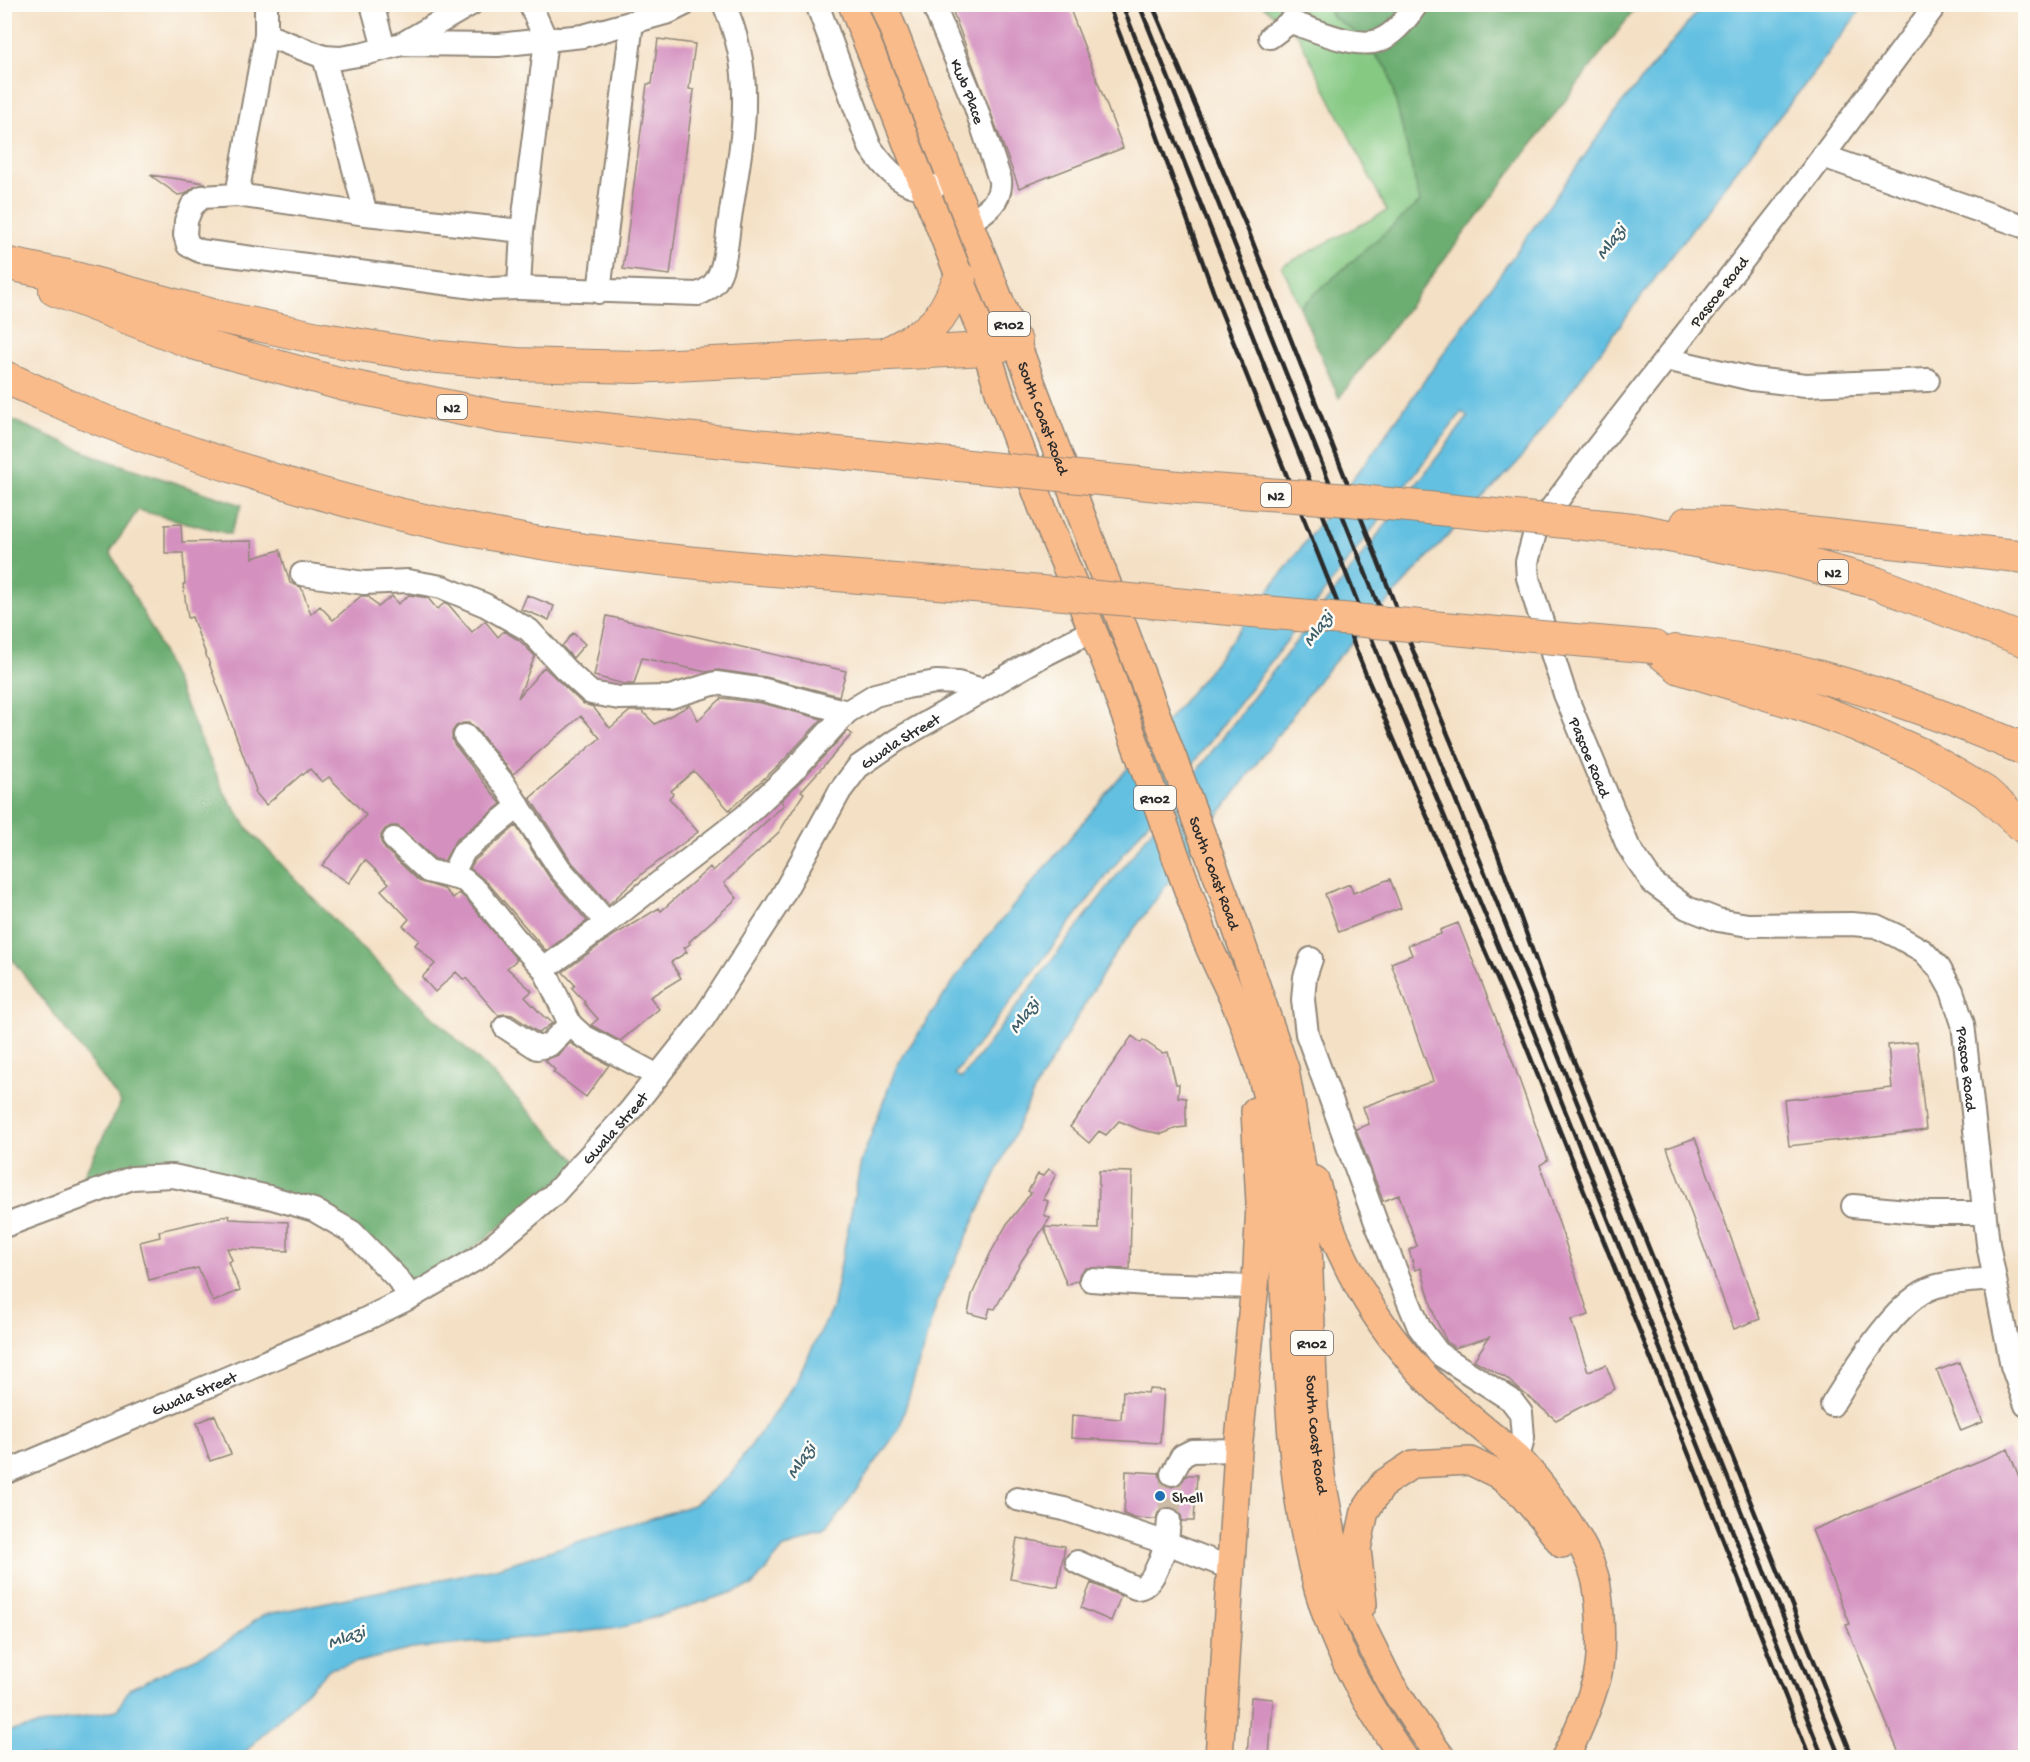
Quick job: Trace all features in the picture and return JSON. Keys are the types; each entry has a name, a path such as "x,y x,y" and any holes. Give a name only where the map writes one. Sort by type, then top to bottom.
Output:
{"highway":[{"path":"4,263 67,276 216,316 318,338 428,356 516,364 636,367 986,349 1016,342"},
{"name":"N2","path":"4,269 193,343 345,385 500,417 674,437 1198,489 1350,500 1633,528 1788,559 1876,584 2025,641"},
{"path":"885,354 923,335 936,324 960,278"},
{"path":"4,377 100,419 204,458 353,502 460,527 585,550 751,568 1654,647 1822,677 1924,709 2025,750"},
{"path":"1633,528 1693,522 1728,524 2020,556"},
{"path":"1654,647 1680,668 1806,706 1854,724 1921,754 1985,792 2025,829"}],"main road":[{"name":"South Coast Road","path":"852,4 979,326 1000,394 1048,523 1094,630 1203,932 1241,1018 1263,1082 1277,1146 1291,1433 1300,1507 1313,1571 1326,1616 1350,1669 1404,1758"},
{"name":"South Coast Road","path":"883,4 1016,342 1230,910 1285,1069 1306,1191 1314,1408 1329,1526 1346,1594 1390,1683 1442,1758"},
{"path":"1216,965 1254,1093 1260,1203 1238,1450 1220,1758"},
{"path":"1285,1069 1328,1221 1349,1271 1381,1324 1428,1380 1518,1459 1539,1482 1572,1527 1594,1573 1601,1624 1598,1675 1582,1722 1565,1758"},
{"path":"1371,1645 1360,1591 1358,1549 1365,1511 1384,1483 1413,1464 1449,1461 1470,1461 1497,1474 1518,1490 1574,1560 1583,1579 1588,1602 1585,1683 1572,1719 1549,1758"}],"street":[{"path":"237,195 266,35 267,4"},
{"path":"372,4 393,46"},
{"path":"266,35 324,57 340,58 393,46 471,4"},
{"path":"519,288 522,231 546,40 530,4"},
{"path":"393,46 498,45 583,36 669,12 685,4"},
{"path":"522,231 366,214 237,195 202,197 192,206 186,221 185,235 188,245 200,251 489,289 698,294 712,287 721,271 742,135 744,93 740,57 724,4"},
{"path":"817,4 870,147 883,166 899,179 924,189 952,181"},
{"name":"Kwb Place","path":"933,4 975,105 1000,180 1000,188 993,204 969,222"},
{"path":"1270,37 1290,22 1358,42 1381,40 1400,25 1417,4"},
{"name":"Pascoe Road","path":"1935,4 1823,156 1536,529 1527,562 1528,578 1565,693 1628,846 1653,883 1687,908 1718,920 1748,925 1851,924 1876,926 1923,951 1939,968 1952,991 1963,1024 1984,1213 1994,1279 2012,1366 2025,1405"},
{"path":"599,292 632,22"},
{"path":"324,57 366,214"},
{"path":"1823,156 2025,227"},
{"path":"1666,359 1752,379 1806,385 1928,380"},
{"path":"302,574 364,583 408,581 442,586 485,605 529,630 591,693 620,698 670,697 716,683 764,690 847,712"},
{"name":"Gwala Street","path":"4,1473 339,1331 411,1297 478,1258 553,1195 629,1112 703,1019 777,905 840,791 858,767 897,740 983,690 1042,656 1094,630"},
{"path":"544,969 744,817 789,776 847,712 875,695 936,682 958,683 983,690"},
{"path":"465,736 504,784 560,869 607,923"},
{"path":"454,877 464,851 519,806"},
{"path":"394,839 428,871 464,880 477,891 515,939 544,969 570,1024 583,1035 658,1076"},
{"path":"1311,959 1305,977 1303,1000 1307,1034 1377,1225 1419,1327 1439,1354 1511,1400 1521,1413 1523,1437 1518,1459"},
{"path":"504,1027 537,1048 549,1044 570,1024"},
{"path":"4,1226 132,1178 173,1176 269,1197 315,1210 352,1232 397,1278 411,1297"},
{"path":"1853,1206 1929,1213 1984,1213"},
{"path":"1832,1405 1887,1325 1914,1298 1935,1286 1994,1279"},
{"path":"1091,1280 1254,1287"},
{"path":"1172,1474 1182,1456 1192,1450 1238,1450"},
{"path":"1017,1499 1064,1509 1230,1568"},
{"path":"1077,1562 1136,1588 1142,1588 1150,1582 1167,1544 1168,1520"}],"green space":[{"path":"1262,5 1326,5 1333,17 1355,32 1388,69 1421,202 1300,307 1282,266 1387,211 1298,35"},
{"path":"1326,5 1638,5 1339,398 1300,307 1420,202 1388,69 1355,32 1333,17"},
{"path":"5,417 100,458 242,505 230,534 138,510 110,552 153,631 224,792 249,830 352,939 493,1074 580,1164 412,1296 353,1231 173,1176 76,1190 121,1102 5,950"}],"water":[{"name":"Mlazi","path":"1703,5 1864,5 1803,87 1727,182 1518,462 1426,559 1320,678 1111,960 1036,1087 938,1299 899,1429 824,1536 784,1548 752,1586 620,1628 412,1649 329,1669 240,1757 5,1757 4,1732 117,1710 129,1689 221,1646 263,1615 496,1568 693,1505 729,1476 791,1390 832,1309 861,1162 897,1065 966,963 1206,674 1380,443 1620,106","holes":["1462,412 1468,417 961,1079 955,1074"]}],"building":[{"path":"950,4 1068,4 1123,148 1019,188"},
{"path":"658,39 695,44 689,89 694,90 670,275 623,269 647,84 652,84"},
{"path":"150,175 206,183 194,187 185,194 178,195"},
{"path":"181,524 182,542 252,541 253,558 280,550 290,583 301,587 311,614 320,606 333,620 361,596 368,596 378,607 392,596 398,604 409,595 428,598 437,609 445,603 448,604 472,632 485,621 498,637 504,631 520,641 535,656 518,698 544,667 582,703 593,707 610,728 630,711 642,711 655,724 690,705 698,720 722,698 761,703 822,719 779,765 729,810 694,771 671,791 673,794 669,798 698,832 643,873 609,904 571,861 530,798 600,738 581,716 513,774 475,727 469,723 456,726 452,732 454,744 501,804 455,841 444,861 435,859 398,826 385,829 381,835 381,842 385,849 419,881 444,889 453,898 459,893 517,960 507,968 532,991 525,997 552,1023 539,1033 512,1015 498,1015 466,978 464,980 456,972 435,992 422,977 435,964 415,945 419,940 403,926 409,919 381,890 389,883 365,860 349,883 322,865 366,815 329,777 322,782 310,769 266,805 255,792 192,617 188,618 183,584 185,584 183,553 165,553 165,525"},
{"path":"527,595 554,606 549,620 521,609"},
{"path":"607,616 846,671 839,696 766,677 718,670 706,672 642,658 634,684 624,684 594,676"},
{"path":"573,633 585,644 573,658 562,646"},
{"path":"848,731 852,734 801,791 804,793 779,832 724,883 737,898 689,942 690,944 684,948 687,952 671,962 681,978 650,997 659,1009 620,1041 591,1025 598,1019 572,988 575,985 563,972 611,937 659,908 661,911 710,867 713,871 784,805 781,801"},
{"path":"516,826 549,877 587,921 546,951 488,883 470,868 475,860"},
{"path":"1390,879 1401,908 1339,932 1325,894 1350,884 1353,893"},
{"path":"1458,923 1510,1054 1548,1160 1540,1165 1589,1315 1571,1320 1588,1371 1606,1365 1615,1389 1556,1420 1506,1378 1474,1360 1489,1337 1455,1348 1447,1342 1435,1318 1421,1268 1415,1270 1409,1250 1417,1246 1399,1195 1383,1201 1356,1129 1369,1124 1363,1107 1433,1081 1391,963 1412,955 1408,945 1441,934 1440,930"},
{"path":"1132,1036 1141,1043 1143,1040 1162,1053 1168,1052 1176,1084 1179,1084 1178,1097 1186,1098 1186,1127 1162,1134 1141,1130 1119,1121 1106,1135 1099,1131 1089,1143 1070,1127"},
{"path":"1917,1042 1926,1130 1789,1146 1784,1100 1892,1088 1888,1045"},
{"path":"570,1043 609,1065 586,1097 553,1072 555,1070 545,1060 558,1055"},
{"path":"1695,1138 1760,1319 1734,1329 1667,1148"},
{"path":"1049,1169 1056,1174 1043,1199 1048,1201 1044,1215 1050,1218 1022,1260 995,1309 990,1308 987,1318 968,1313 972,1295 990,1254 1007,1224 1031,1193 1028,1191 1038,1174 1043,1176"},
{"path":"1099,1171 1132,1172 1130,1269 1086,1268 1080,1273 1078,1280 1067,1285 1044,1227 1098,1229"},
{"path":"229,1215 230,1219 288,1222 288,1251 227,1248 232,1260 228,1262 240,1290 213,1302 198,1268 149,1280 140,1242 160,1237 159,1231"},
{"path":"1959,1362 1983,1422 1961,1431 1937,1371"},
{"path":"1149,1389 1164,1390 1160,1443 1071,1438 1072,1415 1121,1419 1123,1391 1148,1393"},
{"path":"215,1415 231,1454 210,1461 197,1423"},
{"path":"2008,1449 2025,1492 2025,1758 1901,1758 1846,1625 1850,1624 1812,1530"},
{"name":"Shell","path":"1126,1471 1159,1473 1161,1481 1166,1486 1172,1487 1179,1485 1187,1475 1197,1475 1194,1521 1182,1521 1181,1514 1177,1509 1171,1507 1163,1508 1156,1519 1134,1518 1124,1514"},
{"path":"1017,1538 1065,1546 1058,1587 1010,1579"},
{"path":"1091,1583 1121,1596 1111,1621 1081,1608"},
{"path":"1251,1697 1273,1699 1269,1758 1247,1758"}],"tunnel":[{"path":"1169,1520 1172,1474"}],"railway":[{"path":"1108,4 1213,291 1369,682 1524,1041 1810,1758"},
{"path":"1122,4 1392,690 1533,1030 1823,1758"},
{"path":"1139,4 1840,1758"},
{"path":"1152,4 1246,225 1416,658 1497,852 1556,1016 1853,1758"}],"place":[{"name":"Shell","path":"1160,1496"}]}
